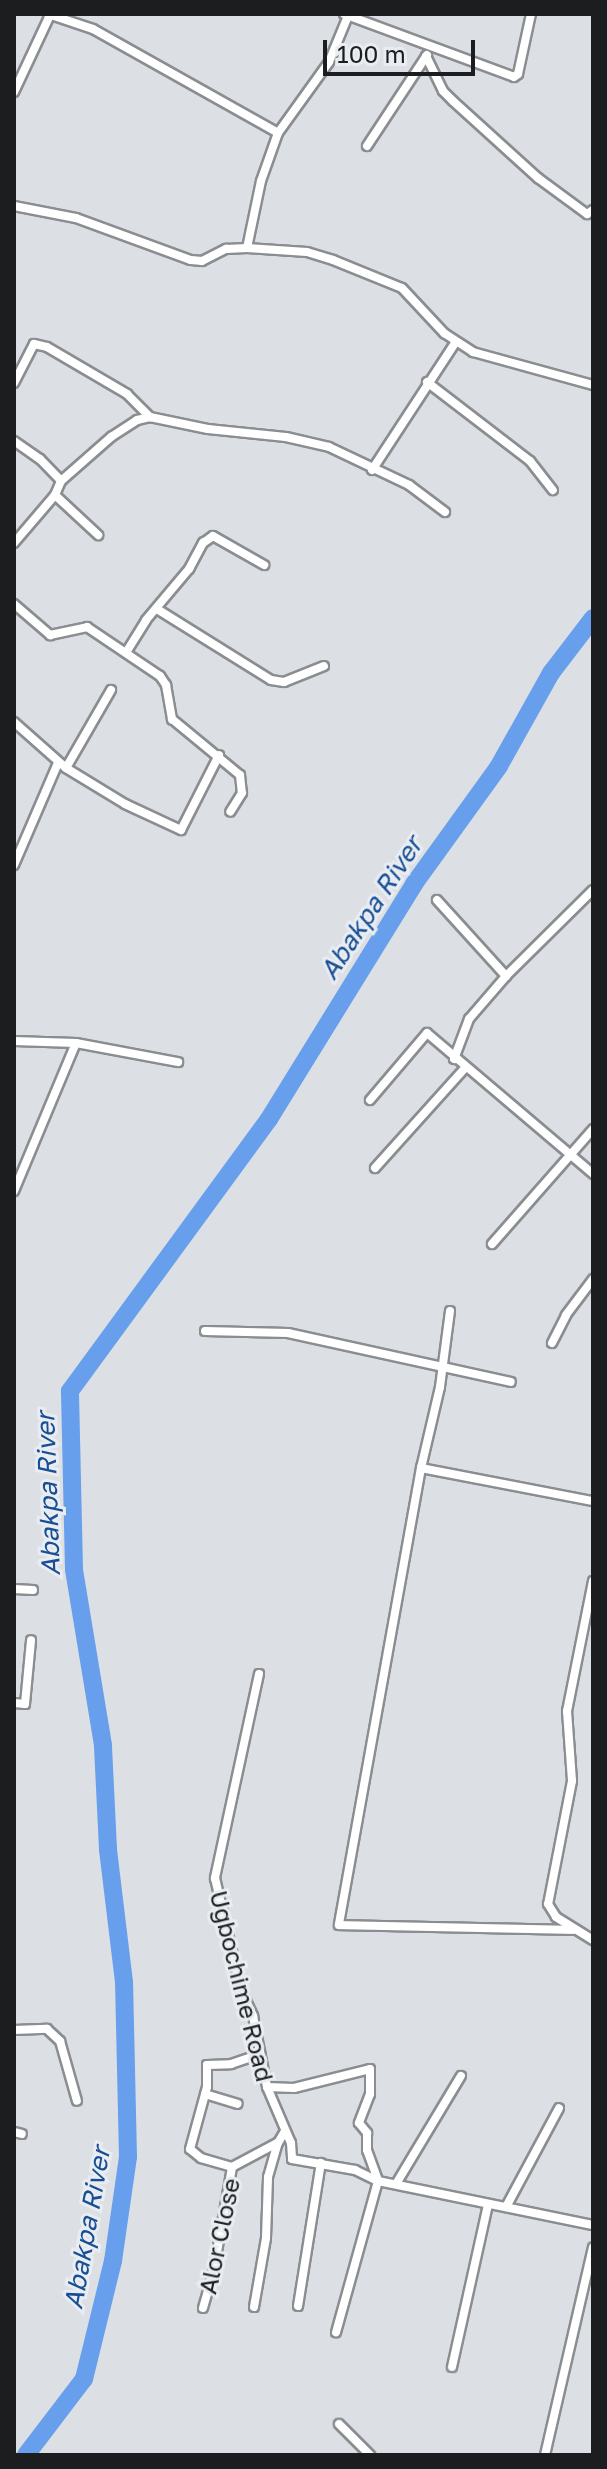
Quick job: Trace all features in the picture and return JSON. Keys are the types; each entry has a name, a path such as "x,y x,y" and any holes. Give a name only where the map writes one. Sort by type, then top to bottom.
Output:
{"street":[{"path":"14,92 49,14 93,29 278,133"},
{"path":"247,248 261,181 278,133 329,62 346,15 428,51 514,77 518,74 531,14"},
{"path":"367,146 428,51"},
{"path":"428,51 443,91 453,101 538,178 587,214 593,210"},
{"path":"14,206 76,218 191,260 202,261 226,249 307,252 402,288 455,343 473,352 509,359 593,385"},
{"path":"372,470 395,440 427,382 455,343"},
{"path":"14,383 34,344 47,347 127,394 150,417"},
{"path":"427,382 530,461 553,490"},
{"path":"14,543 55,495 61,481 111,437 137,420 150,417 208,429 286,437 329,447 409,485 445,512"},
{"path":"14,441 40,459 61,481"},
{"path":"55,495 98,535"},
{"path":"127,651 189,569 203,543 213,536 264,565"},
{"path":"14,604 50,635 87,627 127,651 166,685 172,719 219,755 243,783 242,793 230,812"},
{"path":"157,609 271,680 284,682 324,666"},
{"path":"14,865 62,765 111,690"},
{"path":"15,725 62,765 125,804 181,830 219,755"},
{"path":"454,1059 469,1019 506,976 593,890"},
{"path":"437,900 506,976"},
{"path":"370,1100 424,1034 593,1174"},
{"path":"14,1041 76,1043 178,1062"},
{"path":"14,1191 76,1043"},
{"path":"375,1168 465,1068"},
{"path":"492,1244 569,1152 593,1129"},
{"path":"552,1343 566,1315 593,1279"},
{"path":"450,1311 339,1925 573,1930"},
{"path":"205,1331 288,1333 511,1382"},
{"path":"421,1468 593,1501"},
{"path":"593,1581 567,1711 572,1781 548,1904 552,1913 573,1930 593,1940"},
{"path":"14,1589 33,1590"},
{"path":"16,1703 25,1704 31,1640"},
{"name":"Ugbochime Road","path":"259,1674 215,1878 241,1990 253,2016 267,2087 291,2143 292,2159 355,2170 378,2181 593,2225"},
{"path":"14,2030 47,2029 60,2041 77,2101"},
{"path":"232,2167 201,2158 192,2152 189,2145 205,2094 207,2065 231,2064 260,2054"},
{"path":"267,2087 294,2088 370,2069 370,2094 359,2123 367,2133 367,2150 378,2181 336,2332"},
{"path":"396,2184 461,2076"},
{"path":"205,2094 237,2104"},
{"path":"506,2207 559,2108"},
{"path":"254,2307 266,2238 265,2195 278,2143 285,2131"},
{"name":"Alor Close","path":"203,2308 213,2274 232,2167 278,2143"},
{"path":"298,2306 321,2163"},
{"path":"452,2367 488,2204"},
{"path":"545,2455 593,2247"},
{"path":"339,2424 370,2455"}],"waterway":[{"name":"Abakpa River","path":"26,2455 84,2379 113,2261 128,2157 124,1982 108,1849 103,1745 74,1569 70,1391 269,1119 414,884 499,766 551,673 593,618"}]}
